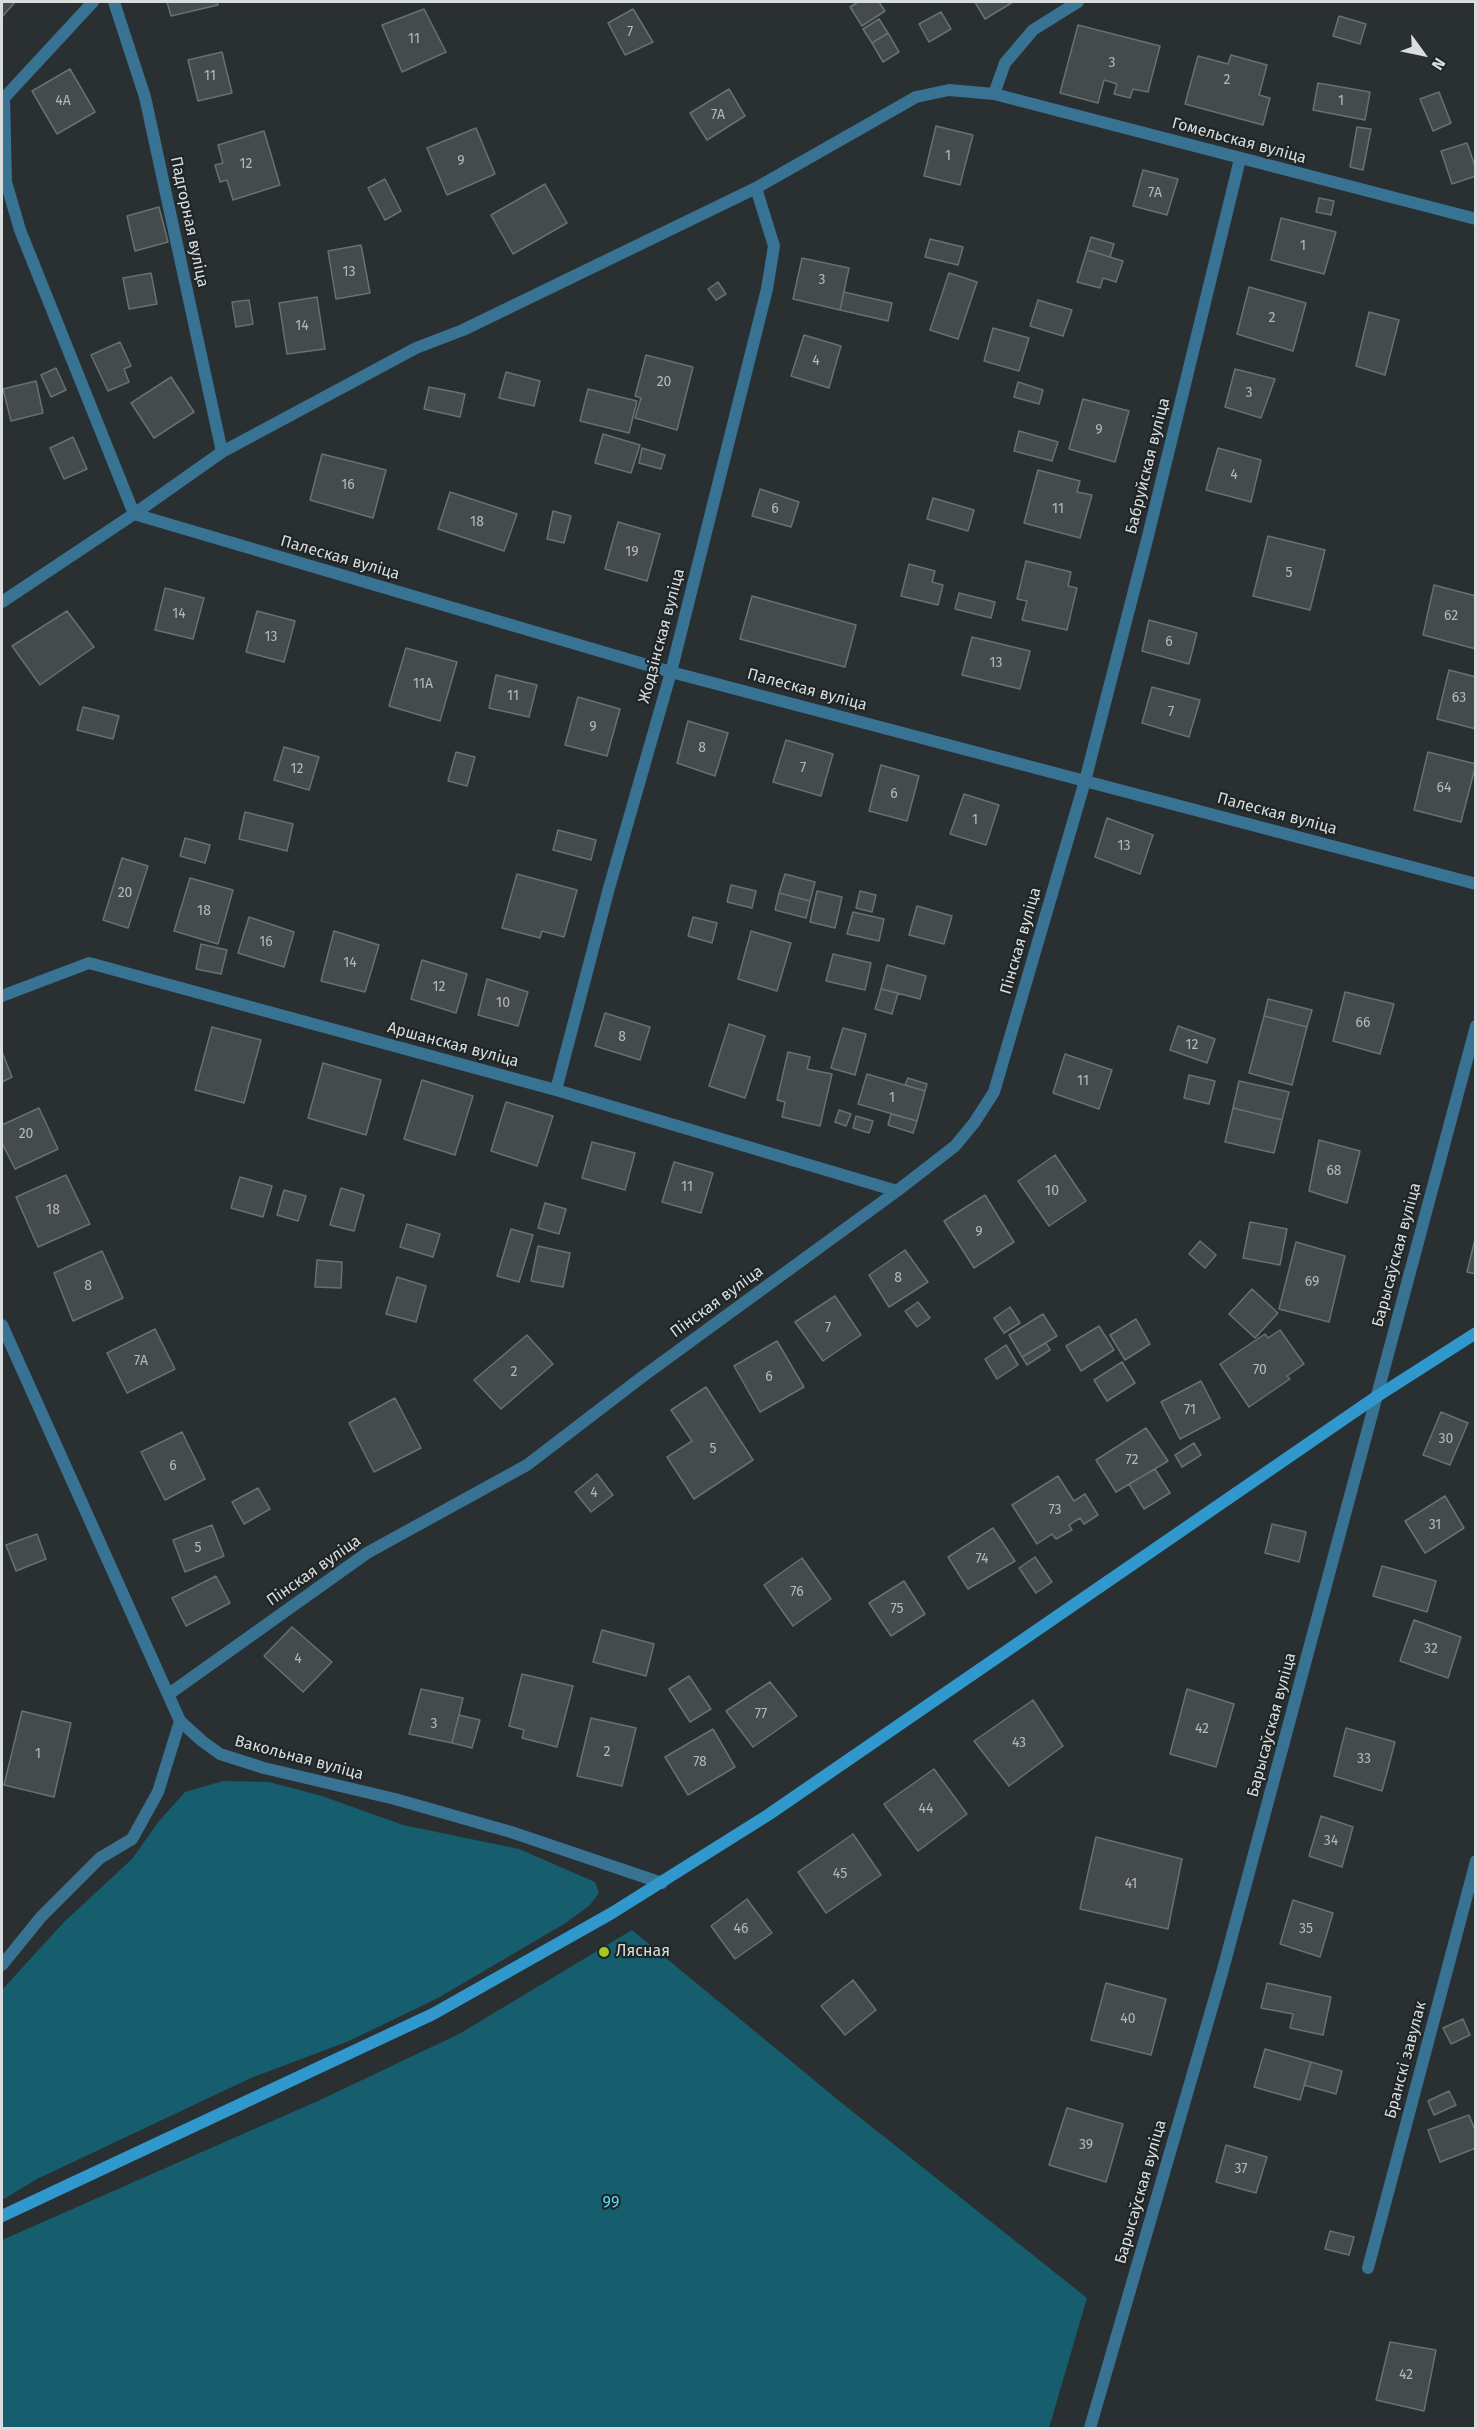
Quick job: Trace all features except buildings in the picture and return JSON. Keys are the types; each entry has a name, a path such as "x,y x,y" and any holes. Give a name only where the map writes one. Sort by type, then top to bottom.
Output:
{"main road":[{"path":"2,2216 433,2014 662,1884 768,1815 1376,1397 1476,1333"}],"street":[{"path":"93,2 4,98 6,182 20,230 134,514"},
{"name":"Падгорная вуліца","path":"114,2 145,97 222,452"},
{"path":"994,94 1005,63 1033,30 1078,2"},
{"name":"Гомельская вуліца","path":"2,602 222,452 416,348 463,330 756,188 916,97 949,90 994,94 1476,219"},
{"name":"Бабруйская вуліца","path":"1085,781 1151,524 1240,159"},
{"name":"Жодзінская вуліца","path":"556,1090 609,888 671,672 768,289 774,246 756,188"},
{"name":"Палеская вуліца","path":"134,514 671,672 1476,884"},
{"name":"Пінская вуліца","path":"169,1694 367,1553 527,1465 642,1377 955,1146 974,1123 994,1092 1085,781"},
{"name":"Аршанская вуліца","path":"2,996 89,963 556,1090 897,1191"},
{"name":"Барысаўская вуліца","path":"1090,2428 1222,1973 1476,1026"},
{"name":"Вакольная вуліца","path":"2,1325 180,1721 202,1741 220,1754 264,1768 395,1799 511,1832 662,1884"},
{"path":"2,1965 41,1917 100,1858 132,1839 158,1792 180,1721"},
{"name":"Бранскі завулак","path":"1368,2268 1476,1861"}],"green space":[{"path":"223,1781 269,1782 322,1796 403,1825 519,1849 595,1882 599,1893 589,1906 564,1924 438,1998 349,2041 251,2078 37,2179 2,2200 2,1990 64,1922 132,1859 159,1821 185,1792"},
{"name":"99","path":"632,1930 843,2104 1087,2298 1049,2428 2,2428 2,2240 320,2100 459,2034"}],"place":[{"name":"Лясная","path":"604,1952"}]}
